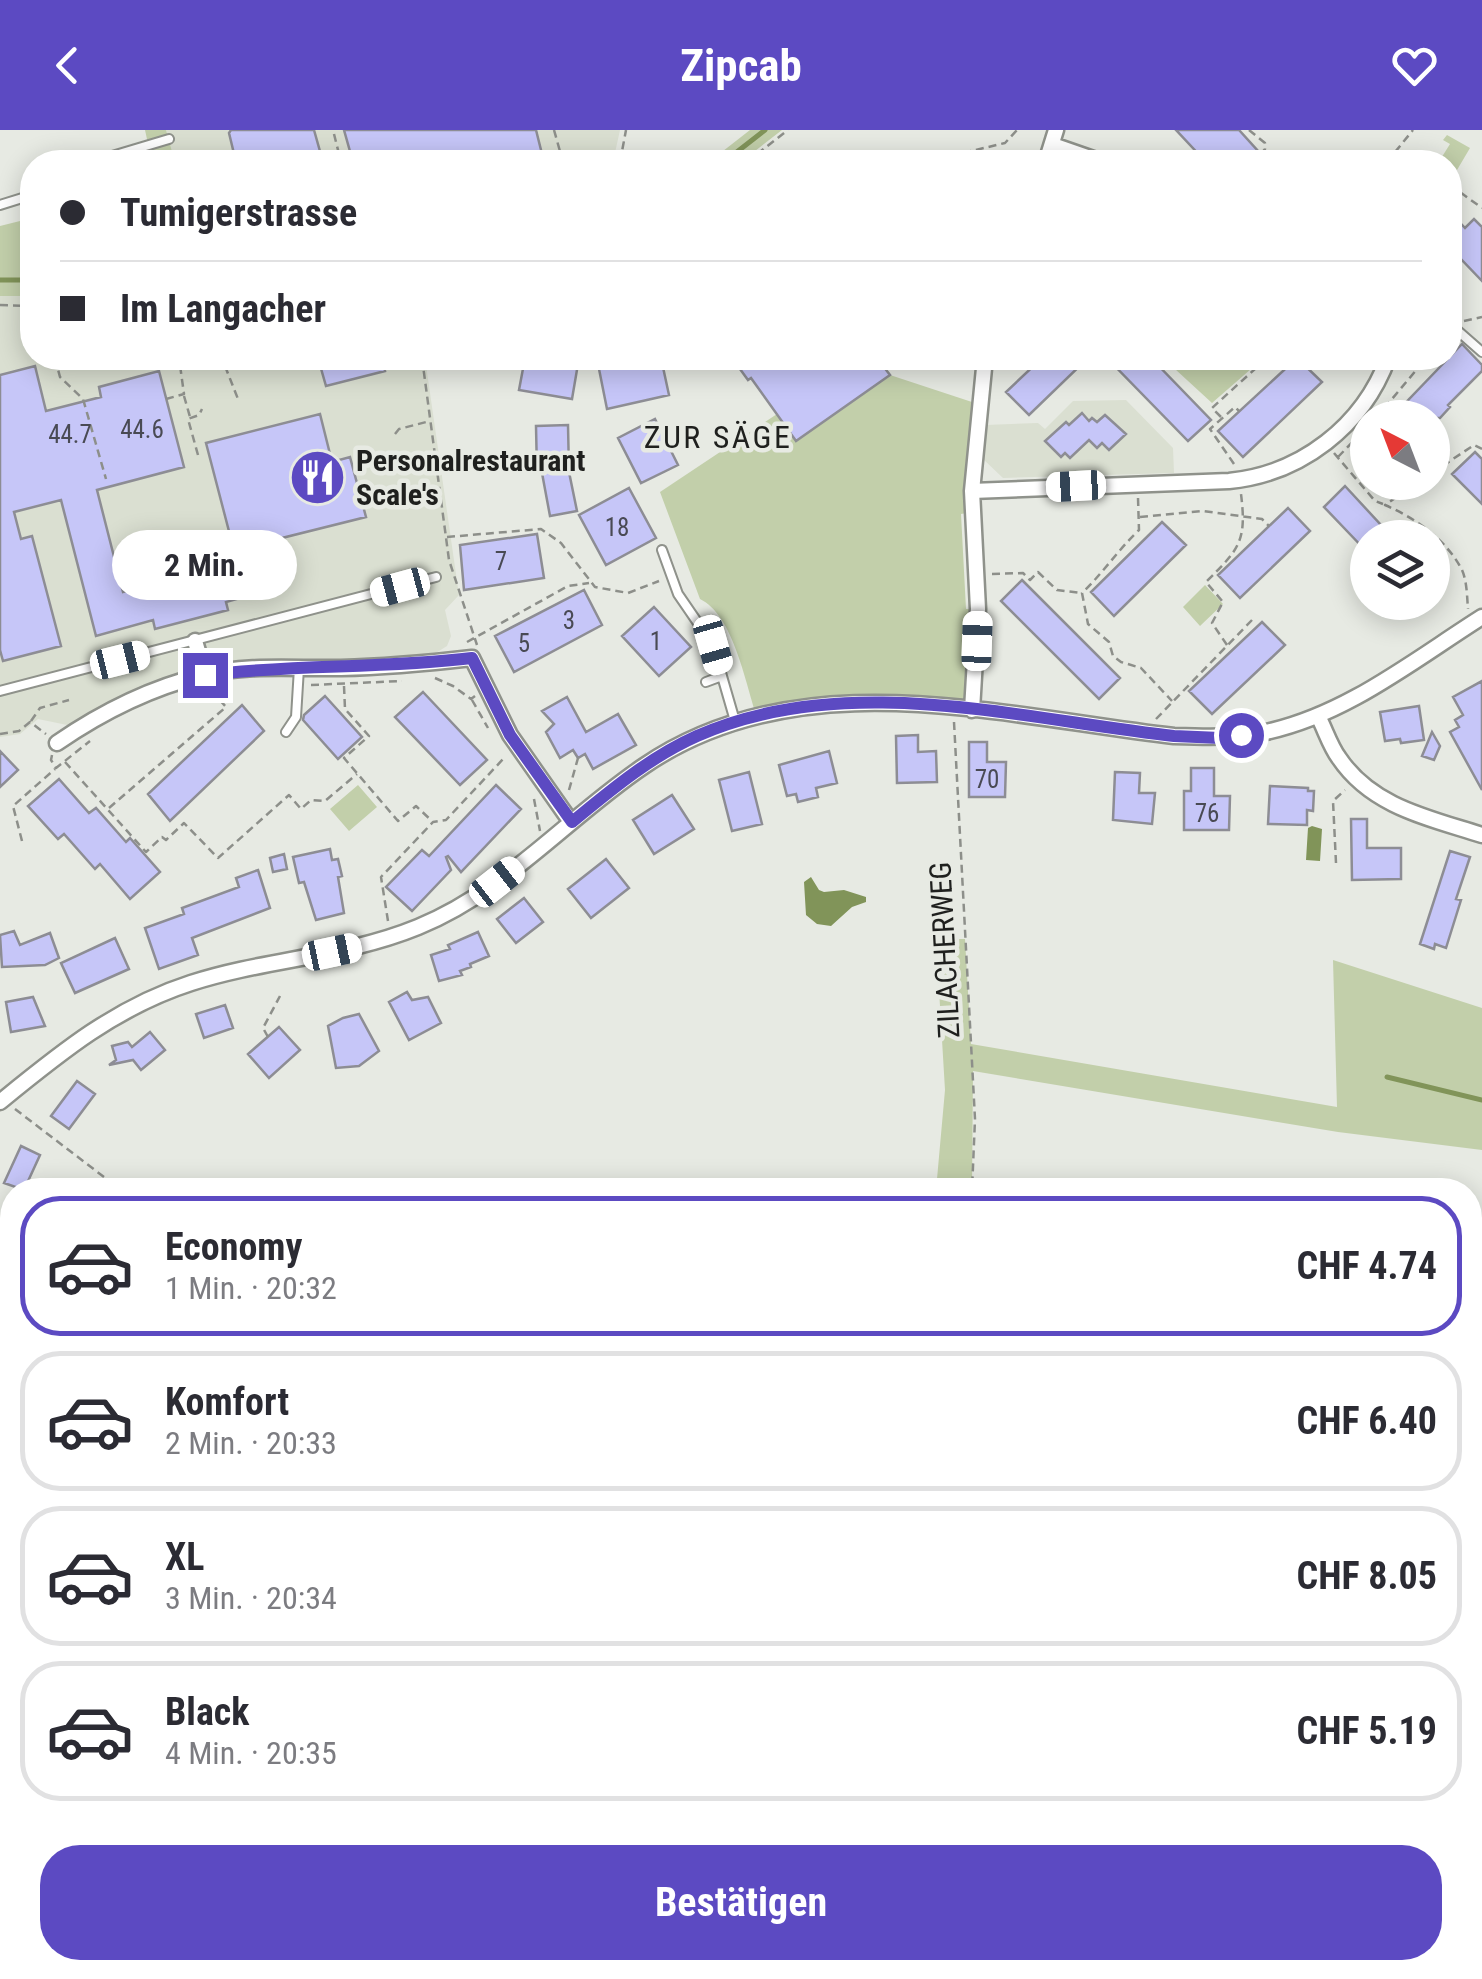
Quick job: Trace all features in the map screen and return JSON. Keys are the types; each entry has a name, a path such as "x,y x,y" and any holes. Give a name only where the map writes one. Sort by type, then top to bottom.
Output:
{"street":[{"path":"1054,138 1078,150"},
{"path":"972,710 978,610 972,491 984,370"},
{"path":"972,491 1237,480 1294,464 1326,445 1366,400 1382,370"},
{"path":"3,1100 83,1036 154,996 227,974 391,937 453,910 543,847 650,762 735,721 809,704 866,701 972,710 1148,733 1220,738 1263,733 1318,716 1363,693 1475,613"},
{"path":"196,640 205,675"},
{"path":"58,743 111,709 157,689 205,675 261,668 391,666 472,658 510,735 572,822"},
{"path":"1318,716 1339,758 1366,788 1396,808 1482,835"}],"lane":[{"path":"132,150 169,139"},
{"path":"1462,333 1482,352"},
{"path":"662,550 670,576 713,645 735,721"},
{"path":"0,691 436,578"},
{"path":"292,730 299,668"},
{"path":"706,682 722,676"}],"path":[{"path":"762,150 788,130"},
{"path":"974,150 1005,142 1017,130"},
{"path":"1249,130 1265,143 1265,150"},
{"path":"334,134 338,150"},
{"path":"58,370 60,378 83,399 106,479"},
{"path":"181,370 198,455"},
{"path":"226,370 238,399"},
{"path":"424,370 448,560 480,654"},
{"path":"1222,418 1212,408 1254,370"},
{"path":"1391,400 1416,370"},
{"path":"166,399 184,394"},
{"path":"1227,646 1212,624 1223,602 1206,582 1238,549 1244,516 1234,460 1210,429 1235,407 1239,411"},
{"path":"190,418 202,409"},
{"path":"395,434 399,429 430,421"},
{"path":"1338,456 1350,444"},
{"path":"1326,445 1375,501 1418,519 1463,572 1475,613"},
{"path":"1450,461 1474,445 1482,450"},
{"path":"1082,594 1138,530 1138,483"},
{"path":"1385,505 1392,500"},
{"path":"1138,518 1203,511 1262,519 1269,526"},
{"path":"446,537 541,529 560,543 595,587 628,594 670,576"},
{"path":"976,575 1023,574 1030,580 1038,572 1057,590 1082,594"},
{"path":"466,642 568,586 590,583"},
{"path":"1082,594 1088,624 1110,642 1113,656 1141,668 1172,701"},
{"path":"1148,733 1172,701 1252,620"},
{"path":"431,677 471,698 488,728"},
{"path":"297,684 344,686 415,680"},
{"path":"107,810 226,707 210,688 222,686"},
{"path":"344,686 345,709 369,736 344,758 398,821 416,806 433,822"},
{"path":"471,698 485,690"},
{"path":"0,734 19,731 40,708 69,700"},
{"name":"ZILACHERWEG","path":"955,709 974,1119 972,1178"},
{"path":"30,722 58,743 50,760 56,768"},
{"path":"22,841 13,806 92,740"},
{"path":"391,937 381,877 433,822 446,820 505,757 512,759"},
{"path":"64,761 146,852 162,836 166,840 184,823 218,858 289,795 301,809 311,800 325,801 357,774"},
{"path":"1336,863 1334,801 1357,778"},
{"path":"558,787 568,794"},
{"path":"532,790 543,847"},
{"path":"268,1037 263,1028 280,996"},
{"path":"3,1100 105,1178"}],"shaded area":[{"path":"145,130 166,130 172,150 149,150"},
{"path":"166,130 620,130 616,150 172,150"},
{"path":"750,130 782,130 756,150 724,150"},
{"path":"1447,135 1470,148 1462,162 1462,150 1446,150 1450,144 1443,140"},
{"path":"20,221 20,296 0,296 0,226"},
{"path":"0,296 20,296 20,370 427,370 459,595 445,610 451,636 447,646 431,656 392,660 273,659 210,666 130,693 72,726 38,719 20,734 0,737"},
{"path":"1176,370 1250,370 1212,403"},
{"path":"890,375 978,404 973,512 961,514 966,609 978,609 972,710 866,701 756,714 729,634 721,619 700,599 660,492 777,414 796,441"},
{"path":"1126,400 1173,448 1174,473 1003,478 983,459 985,425 1038,423 1045,429 1073,401"},
{"path":"1205,585 1223,604 1200,626 1183,607"},
{"path":"358,785 377,807 349,831 330,809"},
{"path":"1308,828 1322,829 1320,861 1306,860"},
{"path":"811,877 819,890 844,890 866,897 866,902 852,907 831,926 817,924 806,915 804,882"},
{"path":"936,939 965,939 971,1044 1337,1107 1333,960 1482,1008 1482,1150 1338,1132 973,1071 972,1178 937,1178 945,1090"}],"building":[{"path":"314,130 320,150 233,150 229,133"},
{"path":"344,130 536,130 541,150 350,150"},
{"path":"1176,130 1239,130 1257,150 1195,150"},
{"path":"1474,219 1482,227 1482,281 1462,260 1462,225 1465,228"},
{"path":"1462,344 1482,365 1482,371 1450,403 1408,400 1437,370 1462,370"},
{"path":"36,370 46,411 101,397 99,387 159,371 184,467 97,490 123,592 237,562 206,443 320,414 332,462 350,457 366,517 270,541 282,586 226,602 228,610 155,629 153,620 96,636 61,500 14,512 21,539 32,536 61,646 3,661 0,375"},
{"path":"321,370 385,370 385,371 326,386"},
{"path":"523,370 577,370 572,399 519,390"},
{"path":"599,370 664,370 669,395 607,409"},
{"path":"741,370 886,370 890,375 796,441 751,378 748,380"},
{"path":"1029,370 1076,370 1029,415 1006,392"},
{"path":"1119,370 1163,370 1211,420 1188,441"},
{"path":"1284,370 1310,370 1322,382 1243,457 1218,431"},
{"path":"1082,413 1089,421 1092,418 1097,422 1105,415 1126,434 1109,450 1102,443 1097,448 1089,440 1070,458 1065,453 1061,457 1045,441"},
{"path":"655,419 678,465 641,483 618,438"},
{"path":"568,425 569,472 577,511 550,516 542,473 537,473 536,426"},
{"path":"1475,452 1482,459 1482,504 1452,474"},
{"path":"1345,486 1350,500 1358,500 1376,520 1350,520 1350,534 1324,507"},
{"path":"629,488 656,538 606,565 579,515"},
{"path":"1288,508 1310,531 1240,598 1218,575"},
{"path":"1162,522 1186,545 1114,616 1091,592"},
{"path":"537,534 544,578 464,590 460,545"},
{"path":"1022,580 1120,678 1099,699 1001,601"},
{"path":"584,590 602,625 514,672 495,636"},
{"path":"654,607 691,647 659,676 622,636"},
{"path":"1262,622 1285,645 1212,714 1189,691"},
{"path":"1482,681 1482,790 1450,732 1459,727 1455,720 1463,715 1453,697"},
{"path":"423,692 487,760 460,785 395,717"},
{"path":"325,696 362,737 338,759 303,720"},
{"path":"567,697 586,732 618,714 636,745 593,769 585,754 578,758 573,750 560,758 546,732 554,724 542,711"},
{"path":"242,705 264,731 170,821 148,794"},
{"path":"1419,706 1424,740 1385,741 1380,712"},
{"path":"1432,732 1440,746 1434,760 1422,756"},
{"path":"918,735 918,752 936,751 937,782 897,783 896,736"},
{"path":"969,742 987,742 987,762 1006,762 1005,797 969,797"},
{"path":"0,751 18,770 0,787"},
{"path":"829,751 837,783 816,788 818,797 798,802 796,794 787,796 779,765"},
{"path":"1191,768 1214,768 1214,796 1230,796 1229,830 1184,830 1184,791 1191,791"},
{"path":"749,772 762,824 732,831 719,780"},
{"path":"1115,772 1140,773 1139,793 1155,793 1152,824 1113,820"},
{"path":"59,779 89,813 96,808 126,842 130,838 160,872 130,899 100,864 95,869 64,834 58,839 28,806"},
{"path":"496,785 521,809 461,872 446,857 451,870 412,911 386,887 422,850 429,856"},
{"path":"1270,786 1314,791 1313,811 1307,810 1307,825 1268,824"},
{"path":"672,795 694,829 654,854 633,820"},
{"path":"1351,819 1367,819 1367,848 1401,848 1401,879 1352,880"},
{"path":"330,849 332,860 338,859 342,876 338,877 344,913 316,920 304,882 299,883 293,857"},
{"path":"1450,851 1470,857 1446,948 1435,944 1434,949 1420,944"},
{"path":"284,854 287,869 273,872 270,858"},
{"path":"606,859 629,888 591,918 568,889"},
{"path":"258,870 270,908 192,938 198,955 159,969 145,928 184,914 182,908 239,887 236,878"},
{"path":"524,898 543,922 516,943 497,919"},
{"path":"14,931 20,945 50,933 59,958 45,965 2,967 0,935"},
{"path":"478,932 489,956 460,971 462,975 439,981 431,955"},
{"path":"115,938 129,969 75,993 61,963"},
{"path":"407,992 412,1000 428,997 441,1023 409,1040 389,1002"},
{"path":"33,997 45,1026 11,1032 6,1002"},
{"path":"225,1005 233,1028 204,1038 196,1014"},
{"path":"359,1014 379,1051 359,1066 336,1068 328,1026"},
{"path":"279,1027 300,1050 269,1078 248,1054"},
{"path":"150,1032 165,1050 141,1070 133,1060 109,1065 116,1060 112,1046 128,1042 132,1047"},
{"path":"77,1081 95,1094 69,1129 51,1116"},
{"path":"21,1146 40,1155 29,1178 6,1178"}],"waterway":[{"path":"739,150 765,130"},
{"path":"0,280 20,280"},
{"path":"1387,1077 1482,1100"}],"place":[{"name":"Personalrestaurant Scale's","path":"317,478"}],"district":[{"name":"ZUR SÄGE","path":"718,437"}],"route":[{"path":"205,675 261,668 341,668 472,658 510,735 572,822 622,781 695,737 756,714 809,704 866,701 972,710 1174,736 1241,735"}]}
